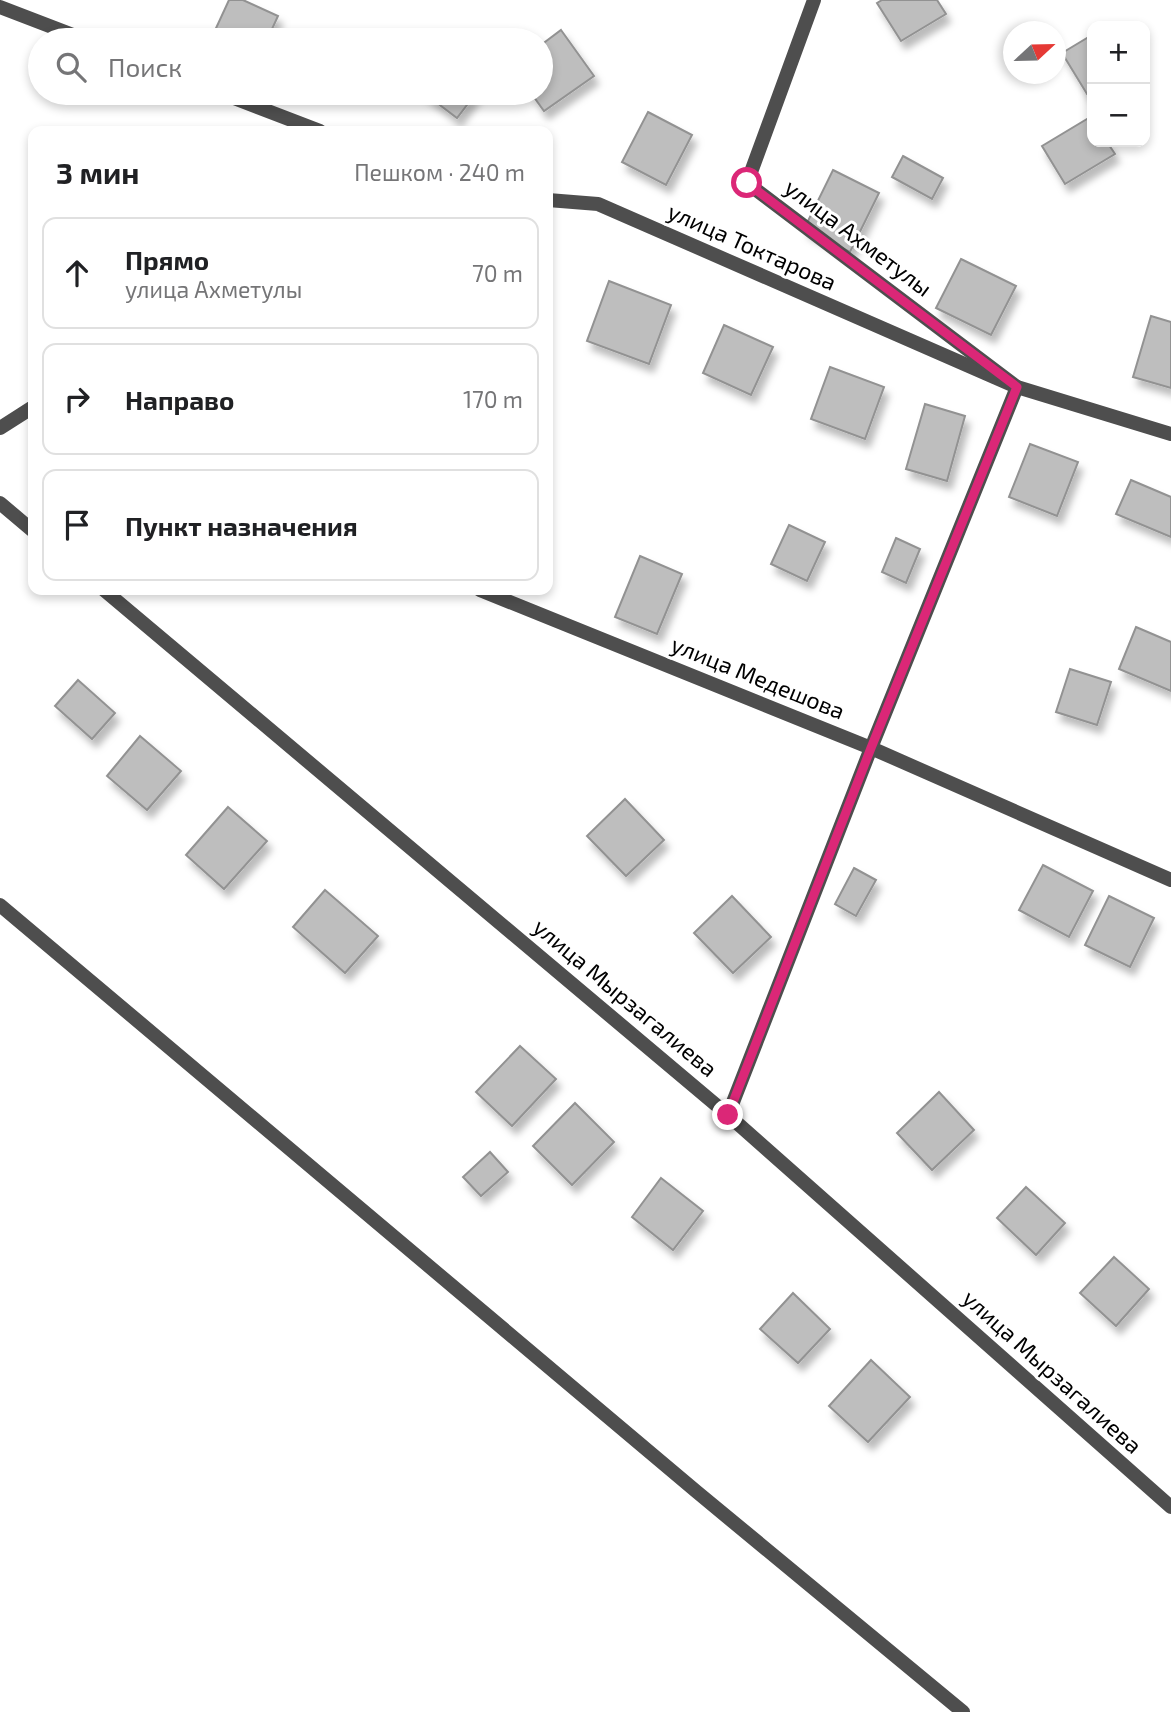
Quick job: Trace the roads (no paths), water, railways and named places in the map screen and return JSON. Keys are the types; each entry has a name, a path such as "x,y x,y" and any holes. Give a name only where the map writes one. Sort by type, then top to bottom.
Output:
{"street":[{"path":"800,0 809,15"},
{"name":"улица Ахметулы","path":"814,0 747,183 1017,387"},
{"path":"0,7 55,28"},
{"path":"252,105 307,126"},
{"name":"улица Токтарова","path":"553,200 598,204 1017,387 1171,434"},
{"path":"728,1115 871,748 1017,387"},
{"path":"0,428 28,410"},
{"path":"0,503 28,526"},
{"name":"улица Мырзагалиева","path":"110,595 728,1115 1171,1507"},
{"name":"улица Медешова","path":"492,595 871,748 1171,880"},
{"path":"0,905 686,1483 964,1712"}]}
